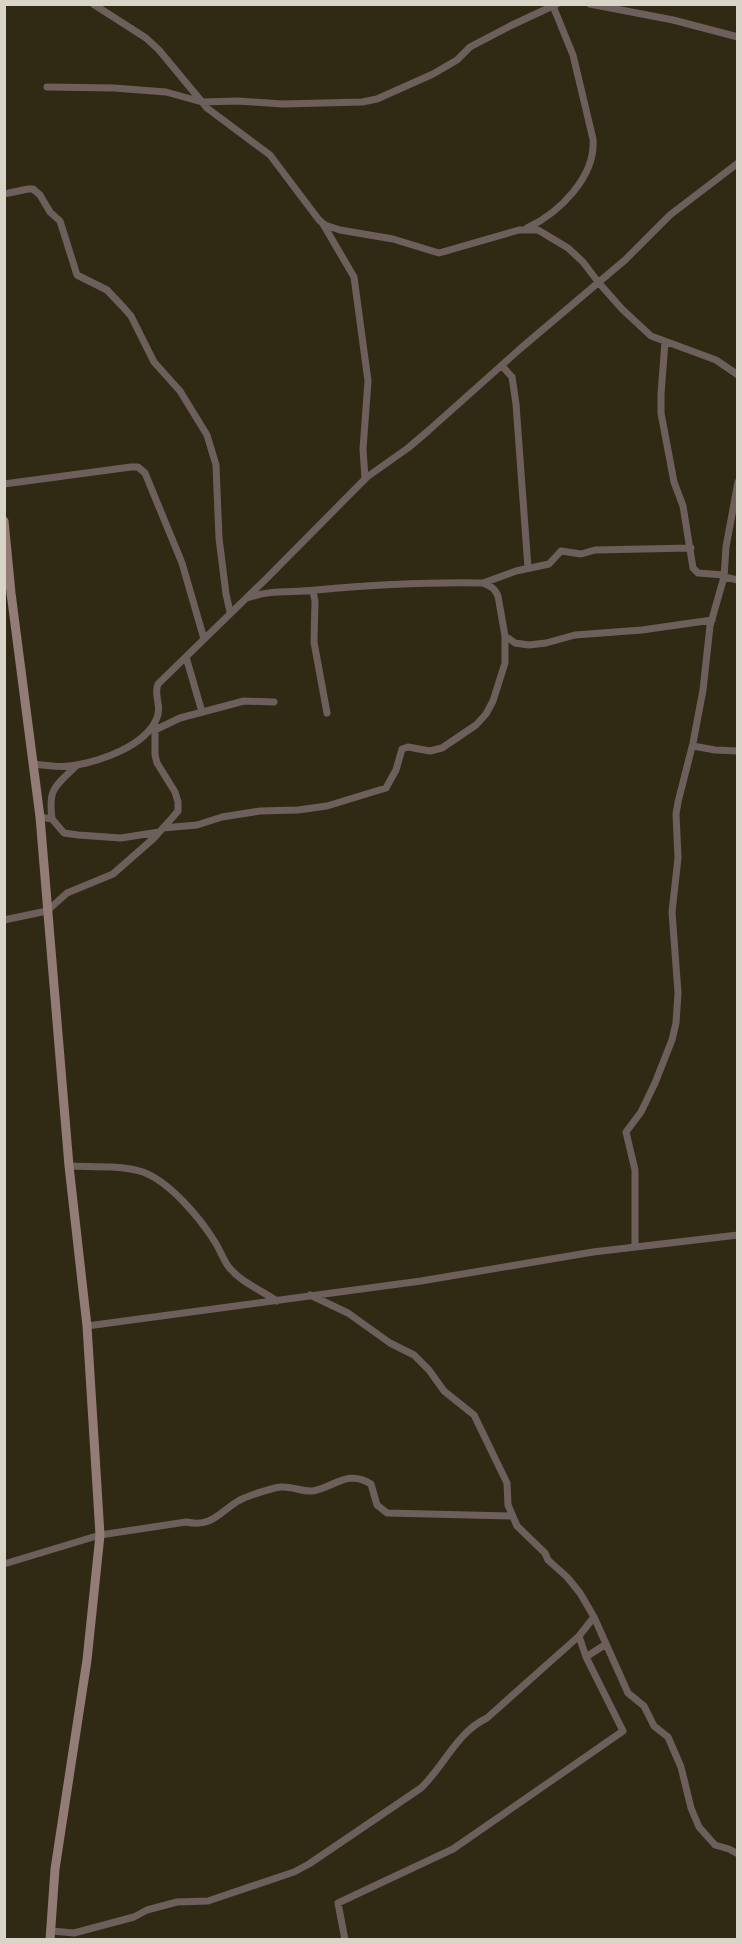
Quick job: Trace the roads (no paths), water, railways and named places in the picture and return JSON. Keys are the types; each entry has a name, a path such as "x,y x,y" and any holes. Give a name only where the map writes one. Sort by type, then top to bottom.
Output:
{"street":[{"path":"93,4 146,38 213,113 250,138 270,155 323,224 354,277 368,381 363,449 365,478"},
{"path":"590,4 673,20 738,37"},
{"path":"47,87 155,91 202,102 323,104 362,102 377,99 433,74 457,60 470,47 555,5 573,55 593,139 592,155 571,195 553,211 522,230 439,253 393,239 340,230 323,224"},
{"path":"4,920 47,911 68,892 113,874 161,830 178,811 175,792 157,764 155,755 155,727 160,705 156,691 158,684 365,478 408,448 521,348 599,283 670,214 738,163"},
{"path":"4,194 33,189 40,195 45,206 63,227 77,275 107,290 131,316 154,362 180,391 207,435 216,465 219,538 230,612"},
{"path":"522,230 538,230 568,248 644,331 665,342 716,360 738,375"},
{"path":"665,342 661,384 662,413 670,464 683,506 692,564 695,571 702,574 738,580"},
{"path":"502,366 512,377 516,404 528,568"},
{"path":"4,484 131,467 142,469 182,563 204,639"},
{"path":"635,1247 635,1170 626,1132 641,1112 655,1083 672,1040 676,1023 678,993 672,912 678,858 676,814 693,746 712,620 724,576 726,547 738,482"},
{"path":"4,521 8,593 40,817 69,1166 87,1326 100,1535 87,1660 55,1869 51,1935 74,1933 135,1917 147,1910 177,1902 208,1901 294,1872 309,1864 421,1788 436,1774 459,1739 487,1718 579,1636 594,1617"},
{"path":"245,598 274,591 313,591 347,586 483,583 551,563 561,551 581,554 595,550 691,548"},
{"path":"76,766 54,789 50,801 52,819 64,833 78,835 121,838 260,811 298,810 327,806 386,788 396,770 402,749 408,747 430,751 442,748 476,725 486,714 493,701 506,663 505,636 496,591 483,583"},
{"path":"313,591 315,601 314,642 327,713"},
{"path":"505,636 514,643 546,644 575,635 642,630 712,620"},
{"path":"186,657 202,712"},
{"path":"34,764 53,767 76,766 99,759 131,744 155,727 180,718 250,700 274,702"},
{"path":"693,746 738,751"},
{"path":"40,817 52,819"},
{"path":"69,1166 126,1168 159,1181 194,1215 236,1274 277,1301"},
{"path":"87,1326 421,1281 594,1252 738,1235"},
{"path":"310,1295 348,1313 384,1340 414,1355 429,1370 444,1391 474,1415 507,1483 508,1505 520,1531 569,1580 594,1617 629,1694 644,1706 654,1726 667,1735 684,1777 691,1808 699,1827 715,1845 738,1854"},
{"path":"4,1564 100,1535 186,1522 196,1524 212,1520 241,1500 280,1487 312,1491 348,1478 359,1479 371,1484 377,1505 383,1511 393,1514 512,1516"},
{"path":"345,1940 338,1903 453,1849 623,1731 586,1657 579,1636"},
{"path":"586,1657 606,1644"}]}
